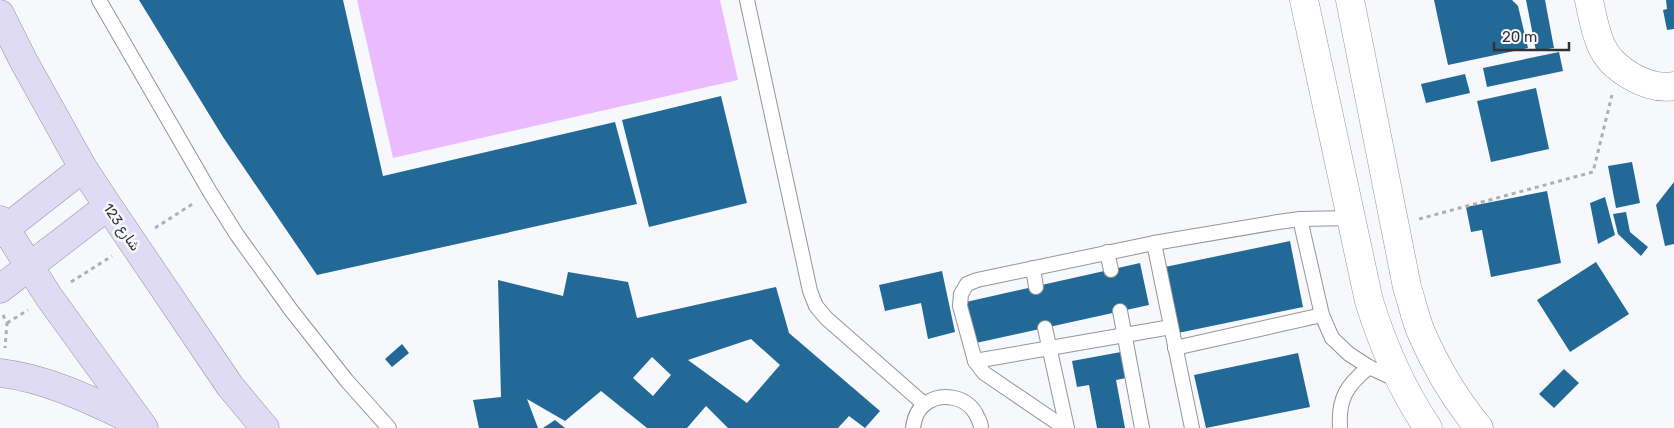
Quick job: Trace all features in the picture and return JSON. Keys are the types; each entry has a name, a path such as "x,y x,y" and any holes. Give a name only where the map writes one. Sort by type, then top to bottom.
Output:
{"main road":[{"name":"شارع 123","path":"0,14 23,60 83,168 230,386 265,428"},
{"path":"83,168 2,227 142,426"},
{"path":"0,289 108,206"},
{"path":"1,373 29,378 55,386 142,426"}],"street":[{"path":"1304,0 1369,301 1382,342 1399,381 1428,428"},
{"path":"1350,0 1407,287 1420,330 1439,370 1463,408 1479,428"},
{"path":"1589,0 1602,47 1619,68 1642,82 1669,87 1674,86"}],"lane":[{"path":"748,0 810,291 816,306 826,318 924,404"},
{"path":"101,1 210,192 237,234 291,310 347,381 389,428"},
{"path":"1066,428 984,373 975,361 960,306 960,294 967,284 1154,242 1300,219 1351,218"},
{"path":"1300,219 1322,315 1332,338 1349,354 1399,381"},
{"path":"1154,242 1192,428"},
{"path":"1107,252 1111,270"},
{"path":"1033,268 1036,286"},
{"path":"1120,311 1142,428"},
{"path":"1175,348 1322,315"},
{"path":"975,361 1171,327"},
{"path":"1045,328 1066,428"},
{"path":"1338,428 1340,408 1346,392 1356,378 1369,366"},
{"path":"913,428 915,417 924,404 940,397 958,398 972,407 981,423 981,428"}],"path":[{"path":"1394,225 1593,172 1619,68"},
{"path":"0,308 8,323 1,373"}],"shaded area":[{"path":"357,0 720,0 738,80 393,158"}],"building":[{"path":"139,0 343,0 383,176 615,122 637,204 317,275 223,137"},
{"path":"1434,0 1512,0 1518,6 1528,48 1448,65"},
{"path":"1526,0 1545,0 1554,48 1536,51"},
{"path":"1666,0 1674,0 1674,29 1667,30 1663,10 1667,9"},
{"path":"1559,52 1563,71 1487,87 1483,68"},
{"path":"1465,74 1470,93 1426,103 1421,84"},
{"path":"1536,88 1549,149 1491,162 1477,101"},
{"path":"721,96 747,203 649,227 622,120"},
{"path":"1632,162 1640,203 1616,208 1608,166"},
{"path":"1674,182 1674,244 1665,246 1656,205"},
{"path":"1547,191 1561,263 1491,277 1482,230 1471,232 1466,207"},
{"path":"1605,197 1615,235 1598,244 1590,203"},
{"path":"1626,212 1630,232 1648,247 1641,256 1618,234 1613,214"},
{"path":"1290,241 1303,307 1178,333 1165,267"},
{"path":"1596,262 1629,314 1570,352 1537,300"},
{"path":"1140,263 1149,305 976,343 966,302"},
{"path":"942,271 955,332 928,339 921,303 885,311 879,285"},
{"path":"568,272 628,282 637,318 776,287 789,333 880,411 865,428 849,416 838,428 728,428 706,406 687,428 647,428 601,391 565,421 527,399 538,428 479,428 473,400 501,397 498,280 563,296","holes":["751,339 780,365 747,403 688,360","652,357 671,375 653,396 633,378"]},
{"path":"402,344 409,353 392,367 385,359"},
{"path":"1121,352 1126,378 1116,380 1125,428 1097,428 1089,385 1077,387 1072,361"},
{"path":"1298,353 1310,407 1206,428 1194,375"},
{"path":"1564,369 1579,383 1554,408 1539,394"},
{"path":"555,420 565,428 543,428"}]}
